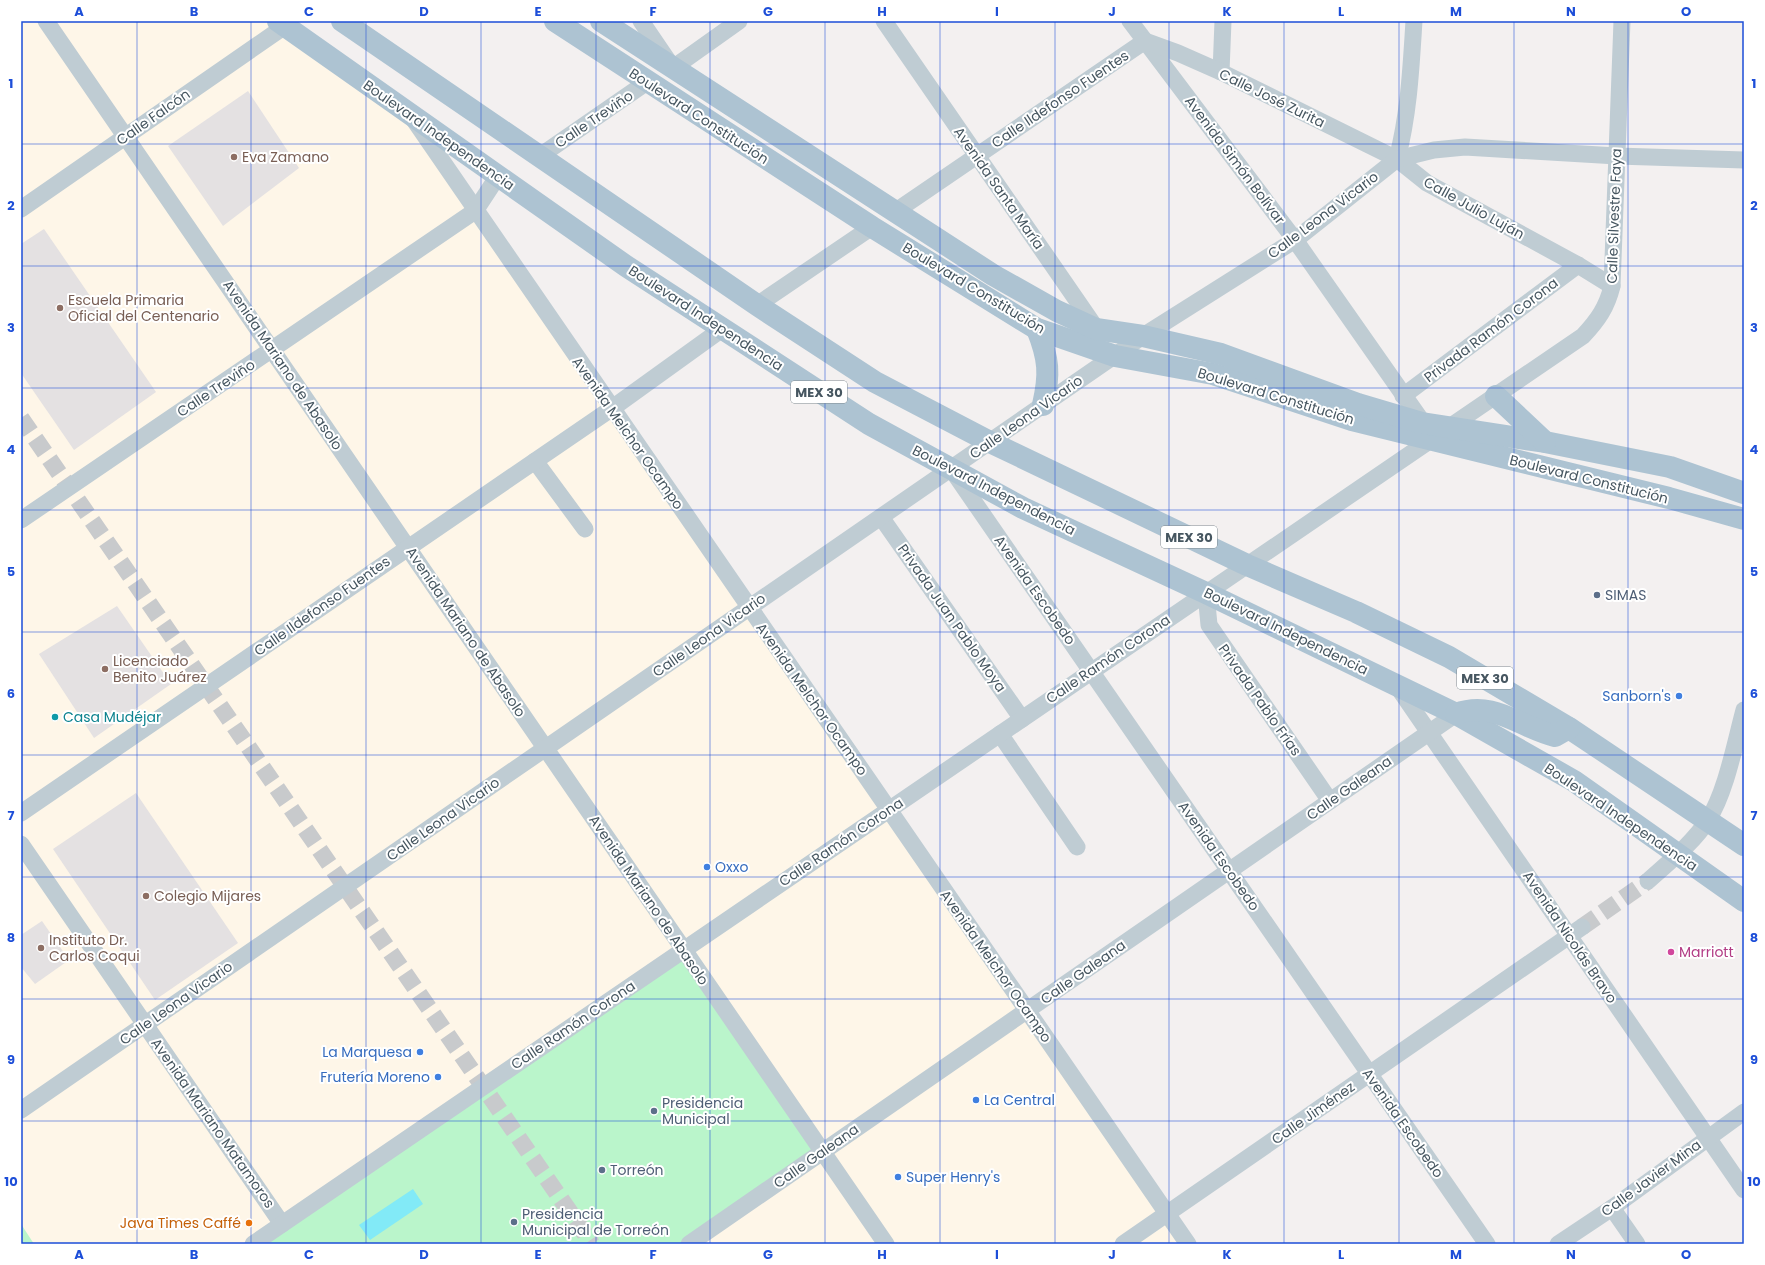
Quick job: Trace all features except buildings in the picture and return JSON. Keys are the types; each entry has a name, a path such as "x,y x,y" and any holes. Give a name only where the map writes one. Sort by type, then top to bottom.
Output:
{"main road":[{"name":"MEX 30","path":"342,21 757,305 875,382 990,442 1246,565 1356,612 1449,657 1569,728 1744,845"},
{"name":"Boulevard Constitución","path":"555,21 872,227 1038,329 1115,356 1214,374 1352,420 1426,432 1744,519"},
{"name":"Boulevard Constitución","path":"601,21 993,275 1057,311 1096,329 1143,336 1221,354 1358,404 1426,432 1448,428 1544,442 1670,467 1744,492"},
{"name":"Boulevard Independencia","path":"282,24 626,266 869,424 1023,508 1206,593 1456,714 1574,781 1744,901"},
{"path":"1038,329 1046,351 1048,364 1048,383 1043,405"},
{"path":"1496,396 1544,442"},
{"path":"1456,714 1470,709 1489,710 1543,733 1555,736 1569,728"}],"street":[{"name":"Avenida Mariano de Abasolo","path":"46,21 886,1244"},
{"path":"641,21 673,68 739,21"},
{"name":"Avenida Santa María","path":"884,21 1115,356"},
{"name":"Avenida Simón Bolívar","path":"1130,21 1295,240 1403,396 1426,432"},
{"path":"1221,72 1222,21"},
{"path":"1414,21 1409,98 1404,131 1397,159 1434,150 1465,147 1617,156 1744,160"},
{"name":"Calle Silvestre Faya","path":"1448,428 1583,336 1599,320 1609,302 1612,286 1622,21"},
{"name":"Calle Falcón","path":"21,209 282,24"},
{"name":"Calle Ildefonso Fuentes","path":"896,211 1145,41"},
{"name":"Calle José Zurita","path":"1145,41 1178,53 1221,72 1397,159"},
{"name":"Calle Treviño","path":"540,156 648,82"},
{"name":"Avenida Melchor Ocampo","path":"410,115 1188,1244"},
{"name":"Calle Leona Vicario","path":"21,1110 1143,336 1295,240 1397,159"},
{"name":"Calle Julio Luján","path":"1397,159 1427,183 1578,264 1612,286"},
{"name":"Calle Treviño","path":"21,520 475,211 498,176"},
{"path":"757,305 872,227"},
{"name":"Privada Ramón Corona","path":"1403,396 1578,264"},
{"name":"Calle Ildefonso Fuentes","path":"21,813 535,461 722,329"},
{"name":"Calle Ramón Corona","path":"253,1244 1206,593 1426,432"},
{"path":"535,461 585,529"},
{"name":"Avenida Escobedo","path":"951,469 1487,1244"},
{"name":"Privada Juan Pablo Moya","path":"881,517 1022,719"},
{"name":"Privada Pablo Frías","path":"1206,593 1209,626 1330,801"},
{"name":"Avenida Nicolás Bravo","path":"1396,684 1430,733 1576,931 1708,1137 1744,1190"},
{"path":"1648,881 1678,855 1708,820 1719,799 1744,710"},
{"name":"Calle Galeana","path":"690,1244 1456,714"},
{"path":"1000,734 1077,847"},
{"name":"Avenida Mariano Matamoros","path":"21,844 282,1224"},
{"name":"Calle Jiménez","path":"1123,1244 1370,1075 1576,931"},
{"name":"Calle Javier Mina","path":"1558,1244 1612,1208 1744,1112"},
{"path":"1612,1208 1637,1244"}],"shaded area":[{"path":"21,21 281,21 399,108 1182,1244 21,1244"},
{"name":"Eva Zamano","path":"248,91 299,168 223,226 168,146"},
{"name":"Escuela Primaria Oficial del Centenario","path":"44,229 156,392 74,450 21,373 21,244"},
{"name":"Licenciado Benito Juárez","path":"117,606 171,684 94,738 39,654"},
{"name":"Colegio Mijares","path":"136,793 238,943 155,1000 53,849"},
{"name":"Instituto Dr. Carlos Coqui","path":"42,921 69,960 35,984 21,967 21,935"}],"green space":[{"path":"683,951 823,1153 692,1244 253,1244"},
{"path":"21,1224 34,1244 21,1244"}],"water":[{"path":"413,1189 423,1204 370,1240 359,1225"}],"tunnel":[{"path":"21,418 592,1244"},
{"path":"1582,927 1648,881"}],"place":[{"name":"Eva Zamano","path":"234,157"},
{"name":"Escuela Primaria Oficial del Centenario","path":"60,308"},
{"name":"SIMAS","path":"1597,595"},
{"name":"Licenciado Benito Juárez","path":"105,669"},
{"name":"Sanborn's","path":"1679,696"},
{"name":"Casa Mudéjar","path":"55,717"},
{"name":"Oxxo","path":"707,867"},
{"name":"Colegio Mijares","path":"146,896"},
{"name":"Instituto Dr. Carlos Coqui","path":"41,948"},
{"name":"Marriott","path":"1671,952"},
{"name":"La Marquesa","path":"420,1052"},
{"name":"Frutería Moreno","path":"438,1077"},
{"name":"La Central","path":"976,1100"},
{"name":"Presidencia Municipal","path":"654,1111"},
{"name":"Torreón","path":"602,1170"},
{"name":"Super Henry's","path":"898,1177"},
{"name":"Presidencia Municipal de Torreón","path":"514,1222"},
{"name":"Java Times Caffé","path":"249,1223"}]}
